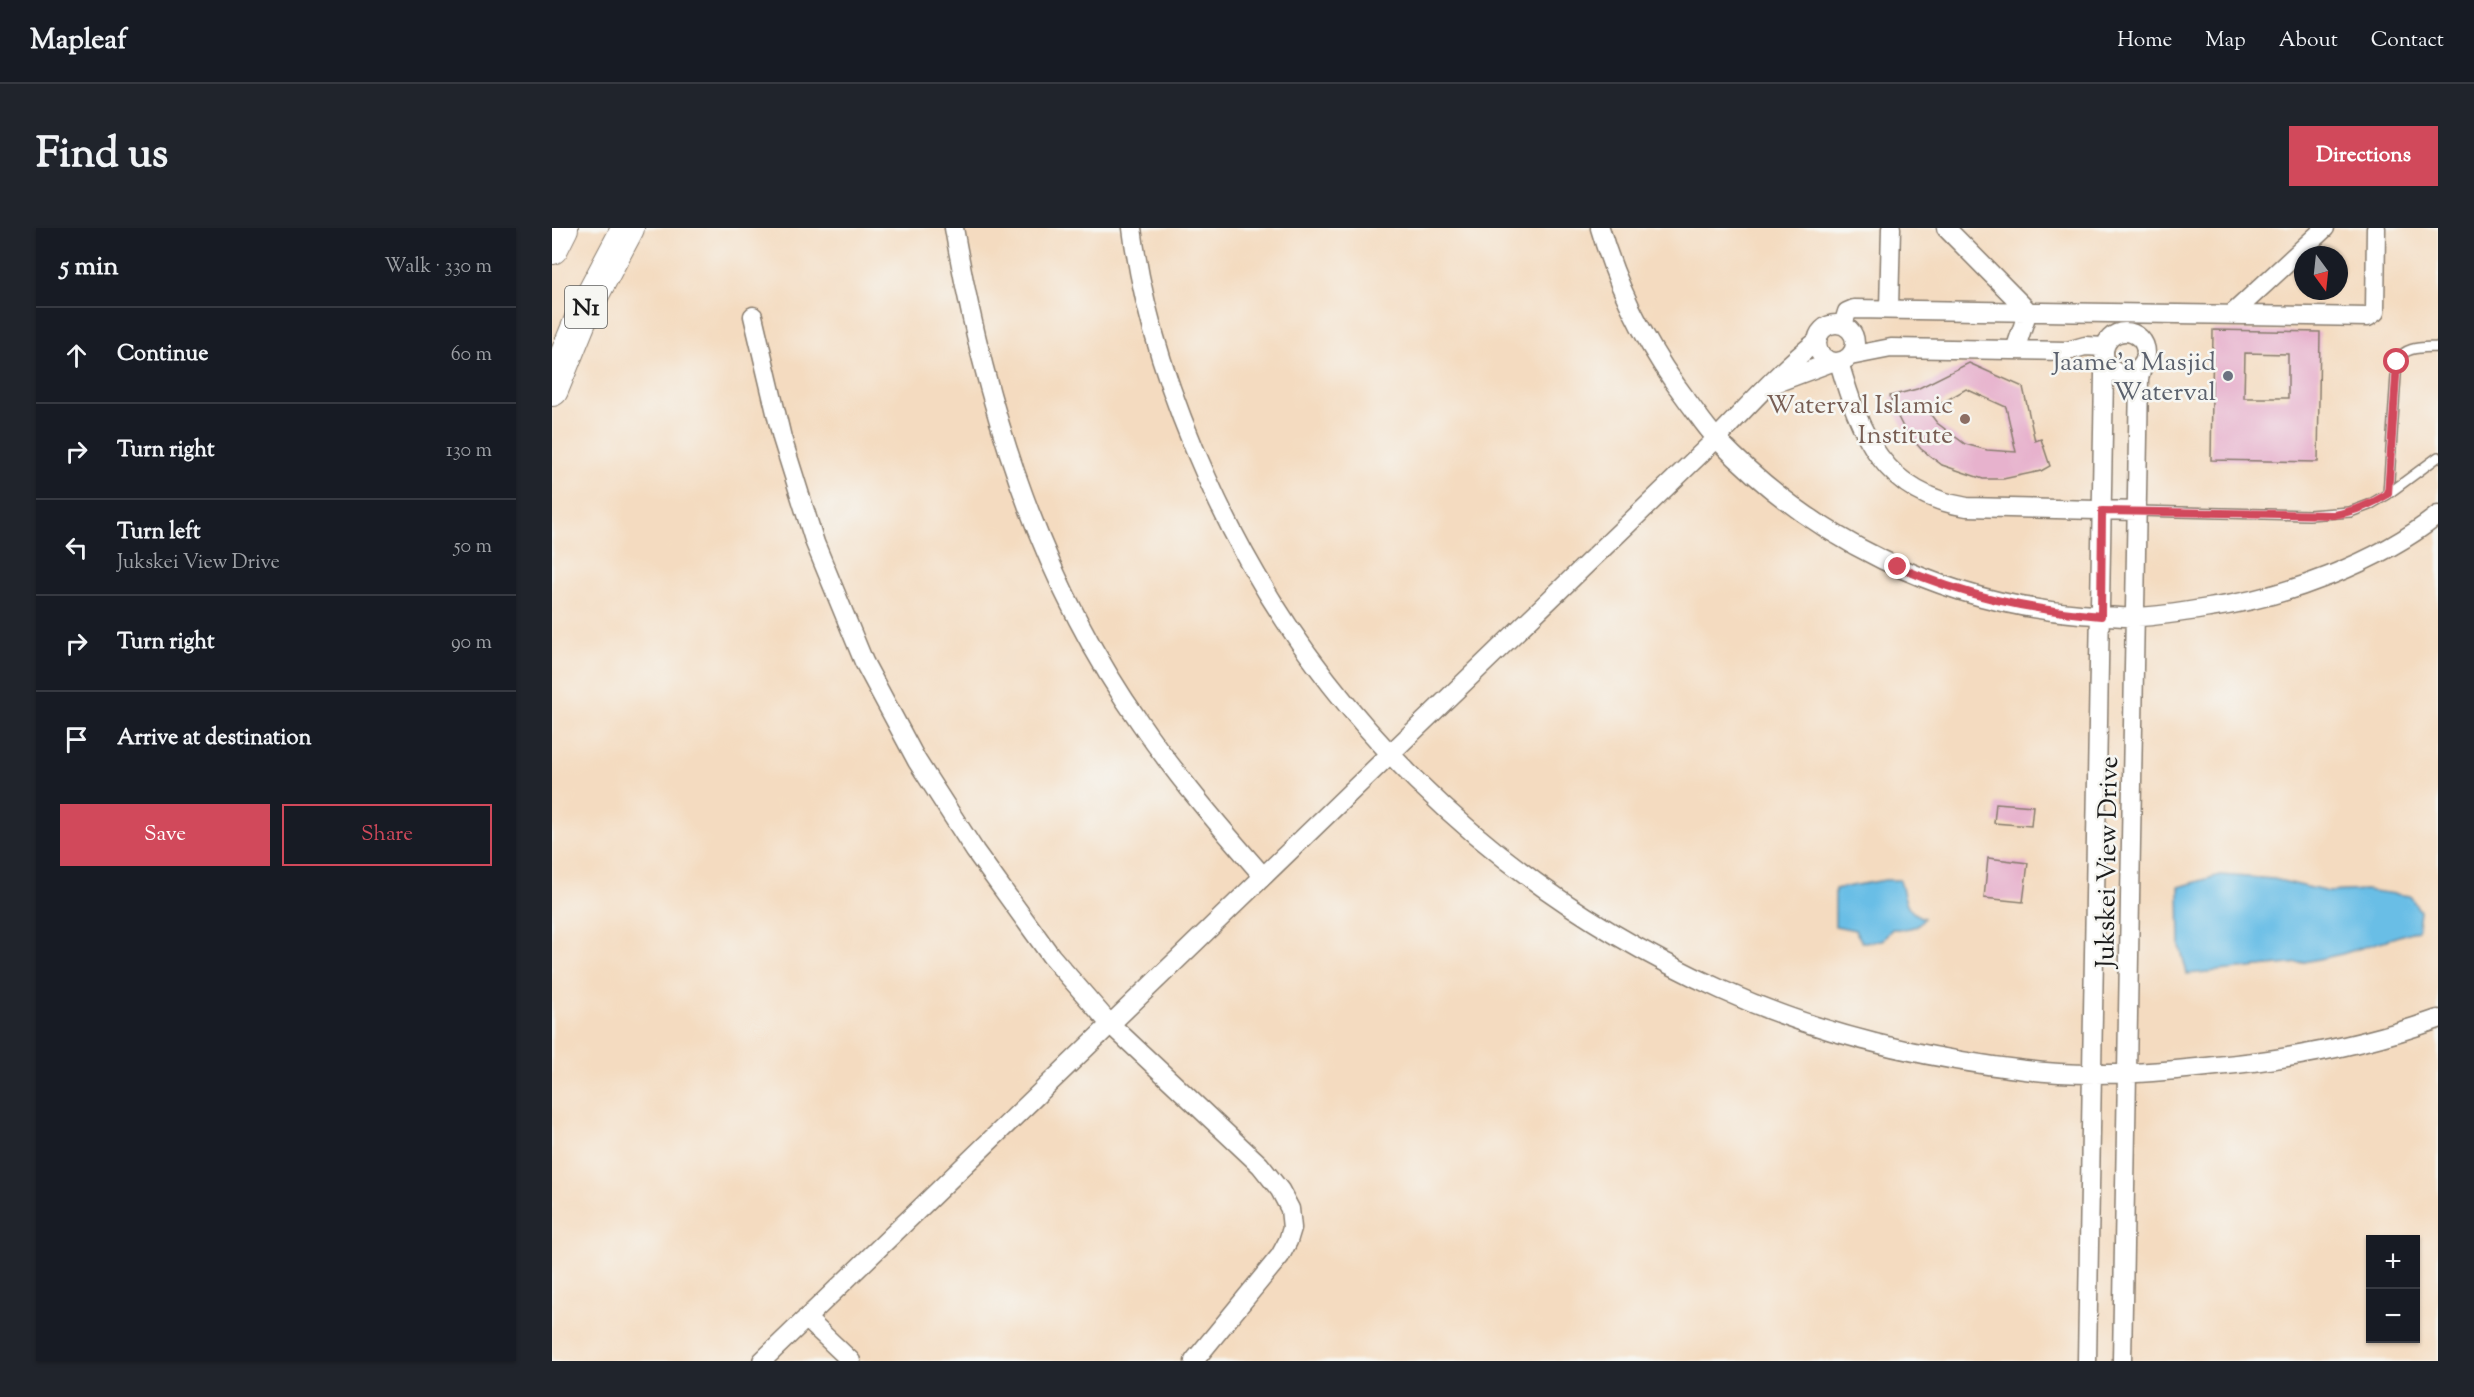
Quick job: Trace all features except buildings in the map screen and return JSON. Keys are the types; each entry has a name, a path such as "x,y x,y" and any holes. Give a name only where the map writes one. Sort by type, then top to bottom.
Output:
{"highway":[{"path":"552,248 562,228"},
{"name":"N1","path":"552,390 585,309 628,228"}],"street":[{"path":"954,228 973,327 1006,449 1026,503 1074,610 1105,668 1140,723 1204,808 1263,876"},
{"path":"1132,228 1159,350 1196,453 1215,497 1273,604 1336,692 1391,756 1439,804 1492,851 1549,893 1609,932 1724,991 1817,1026 1872,1041 2027,1071 2127,1075 2309,1054 2374,1040 2438,1019"},
{"path":"1600,228 1619,285 1643,336 1674,384 1716,439 1799,510 1860,550 1934,583 2010,604 2055,612 2101,616 2136,617 2228,606 2276,595 2356,564 2438,515"},
{"path":"1889,309 1891,228"},
{"path":"1946,228 2028,311"},
{"path":"2231,315 2325,228"},
{"path":"1840,360 1855,344 1849,332 1847,312 1854,309 2368,317 2375,312 2376,228"},
{"path":"2015,350 2028,311"},
{"name":"Jukskei View Drive","path":"2087,1361 2104,374 2109,353 2110,312"},
{"path":"2109,353 2121,374 2127,374 2143,365 2146,348 2140,338 2140,312"},
{"path":"753,316 768,385 798,492 845,620 869,672 917,761 975,851 1038,939 1109,1023 1260,1164 1280,1190 1290,1209 1292,1228 1280,1256 1194,1361"},
{"path":"762,1361 1109,1023 1391,756 1716,439 1779,373 1817,341 1819,335 1828,326 1891,348"},
{"path":"2109,353 2127,332 2140,338"},
{"path":"1817,341 1821,355 1840,360"},
{"path":"1768,386 1840,360 1891,348 2109,353"},
{"path":"1840,360 1852,409 1872,448 1908,484 1925,495 1943,503 1967,507 2137,511"},
{"name":"Jukskei View Drive","path":"2122,1361 2139,378 2143,365"},
{"path":"806,1318 851,1361"}],"lane":[{"path":"2388,494 2397,362 2404,351 2438,347"},
{"path":"2137,511 2333,515 2350,512 2369,506 2438,457"}],"water":[{"path":"2220,875 2274,879 2328,892 2365,890 2410,896 2420,911 2418,930 2342,954 2300,963 2187,974 2180,946 2179,887"},
{"path":"1885,880 1900,880 1909,908 1924,918 1918,925 1892,929 1882,941 1862,942 1855,930 1835,926 1835,889"}],"place":[{"name":"Jaame'a Masjid Waterval","path":"2228,376"},
{"name":"Waterval Islamic Institute","path":"1965,419"}],"route":[{"path":"1898,567 1934,583 2010,604 2055,612 2101,616 2102,511 2333,515 2369,506 2388,494 2394,370 2397,362"}]}
